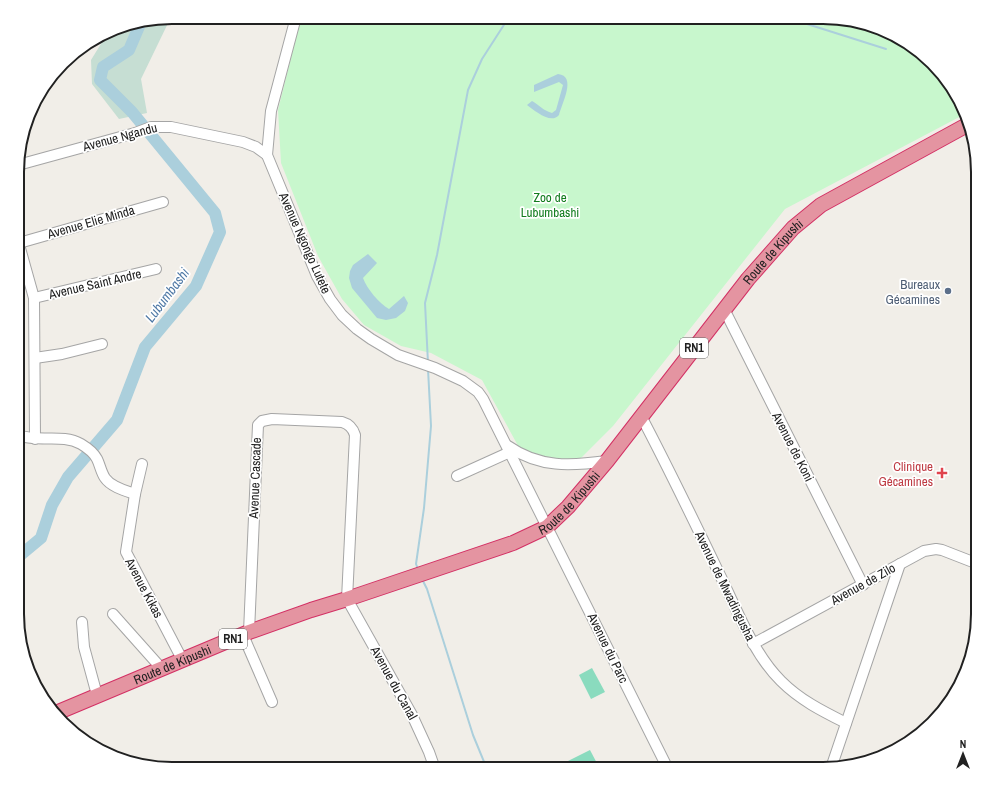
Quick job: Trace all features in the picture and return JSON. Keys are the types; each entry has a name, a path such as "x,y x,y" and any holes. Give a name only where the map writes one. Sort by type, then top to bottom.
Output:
{"highway":[{"name":"Route de Kipushi","path":"60,711 246,634 311,610 514,543 546,527 568,507 607,461 724,310 777,245 793,228 821,205 964,127"}],"street":[{"name":"Avenue Ngongo Lutete","path":"294,24 271,111 267,155 317,276 330,299 349,322 371,339 398,355 435,368 463,381 478,392 484,399 509,449"},
{"name":"Avenue Ngandu","path":"24,163 135,133 151,126 171,127 228,138 249,144 267,155"},
{"name":"Avenue Elie Minda","path":"24,240 163,202"},
{"path":"24,263 34,298 35,439"},
{"name":"Avenue Saint Andre","path":"34,298 156,269"},
{"name":"Avenue de Koni","path":"724,310 862,585"},
{"path":"35,358 62,354 102,344"},
{"name":"Avenue de Mwadingusha","path":"641,416 681,492 753,644 780,680 793,692 817,708 846,724"},
{"name":"Avenue Cascade","path":"246,634 257,429 260,424 267,419 342,422 353,430 355,435 347,599"},
{"path":"24,438 69,440 84,446 95,456 108,482 135,494"},
{"path":"457,476 509,449 525,456 551,464 571,465 607,461"},
{"name":"Avenue du Parc","path":"509,449 546,527 591,612 665,762"},
{"name":"Avenue Kikas","path":"142,464 135,494 126,548 127,556 183,661"},
{"name":"Avenue de Zilo","path":"753,644 924,551 936,549 942,550 971,561"},
{"path":"832,762 900,564"},
{"name":"Avenue du Canal","path":"347,599 412,715 433,762"},
{"path":"113,614 162,670"},
{"path":"82,622 84,647 97,695"},
{"path":"246,634 272,702"}],"green space":[{"path":"168,24 141,79 147,113 119,119 92,84 91,60 103,41 106,39 133,29 152,25"},
{"name":"Zoo de Lubumbashi","path":"299,24 833,24 862,29 880,35 905,49 928,67 934,74 956,106 960,116 785,209 613,426 575,464 522,453 482,380 431,353 401,346 364,325 342,299 318,256 281,163 278,110"},
{"path":"592,668 605,692 591,699 579,675"},
{"path":"590,750 596,762 566,762"}],"water":[{"path":"558,74 564,76 567,80 567,91 559,115 556,118 547,118 527,105 532,101 549,112 552,113 556,110 563,85 559,82 534,92 534,85"},
{"path":"368,254 377,263 363,278 367,287 381,303 389,309 404,296 408,303 405,311 396,318 386,320 377,318 352,288 349,278 350,271 353,265"}],"waterway":[{"path":"428,363 425,303 437,255 468,90 482,59 504,24"},
{"path":"807,24 886,49"},
{"name":"Lubumbashi","path":"24,552 41,538 52,505 68,477 117,420 145,347 196,286 220,232 215,213 132,112 100,80 103,67 129,50 138,28"},
{"path":"418,569 416,564 424,508 431,426 428,369"},
{"path":"422,579 427,589 473,735 484,762"}],"place":[{"name":"Bureaux Gécamines","path":"948,291"},
{"name":"Clinique Gécamines","path":"942,473"}]}
